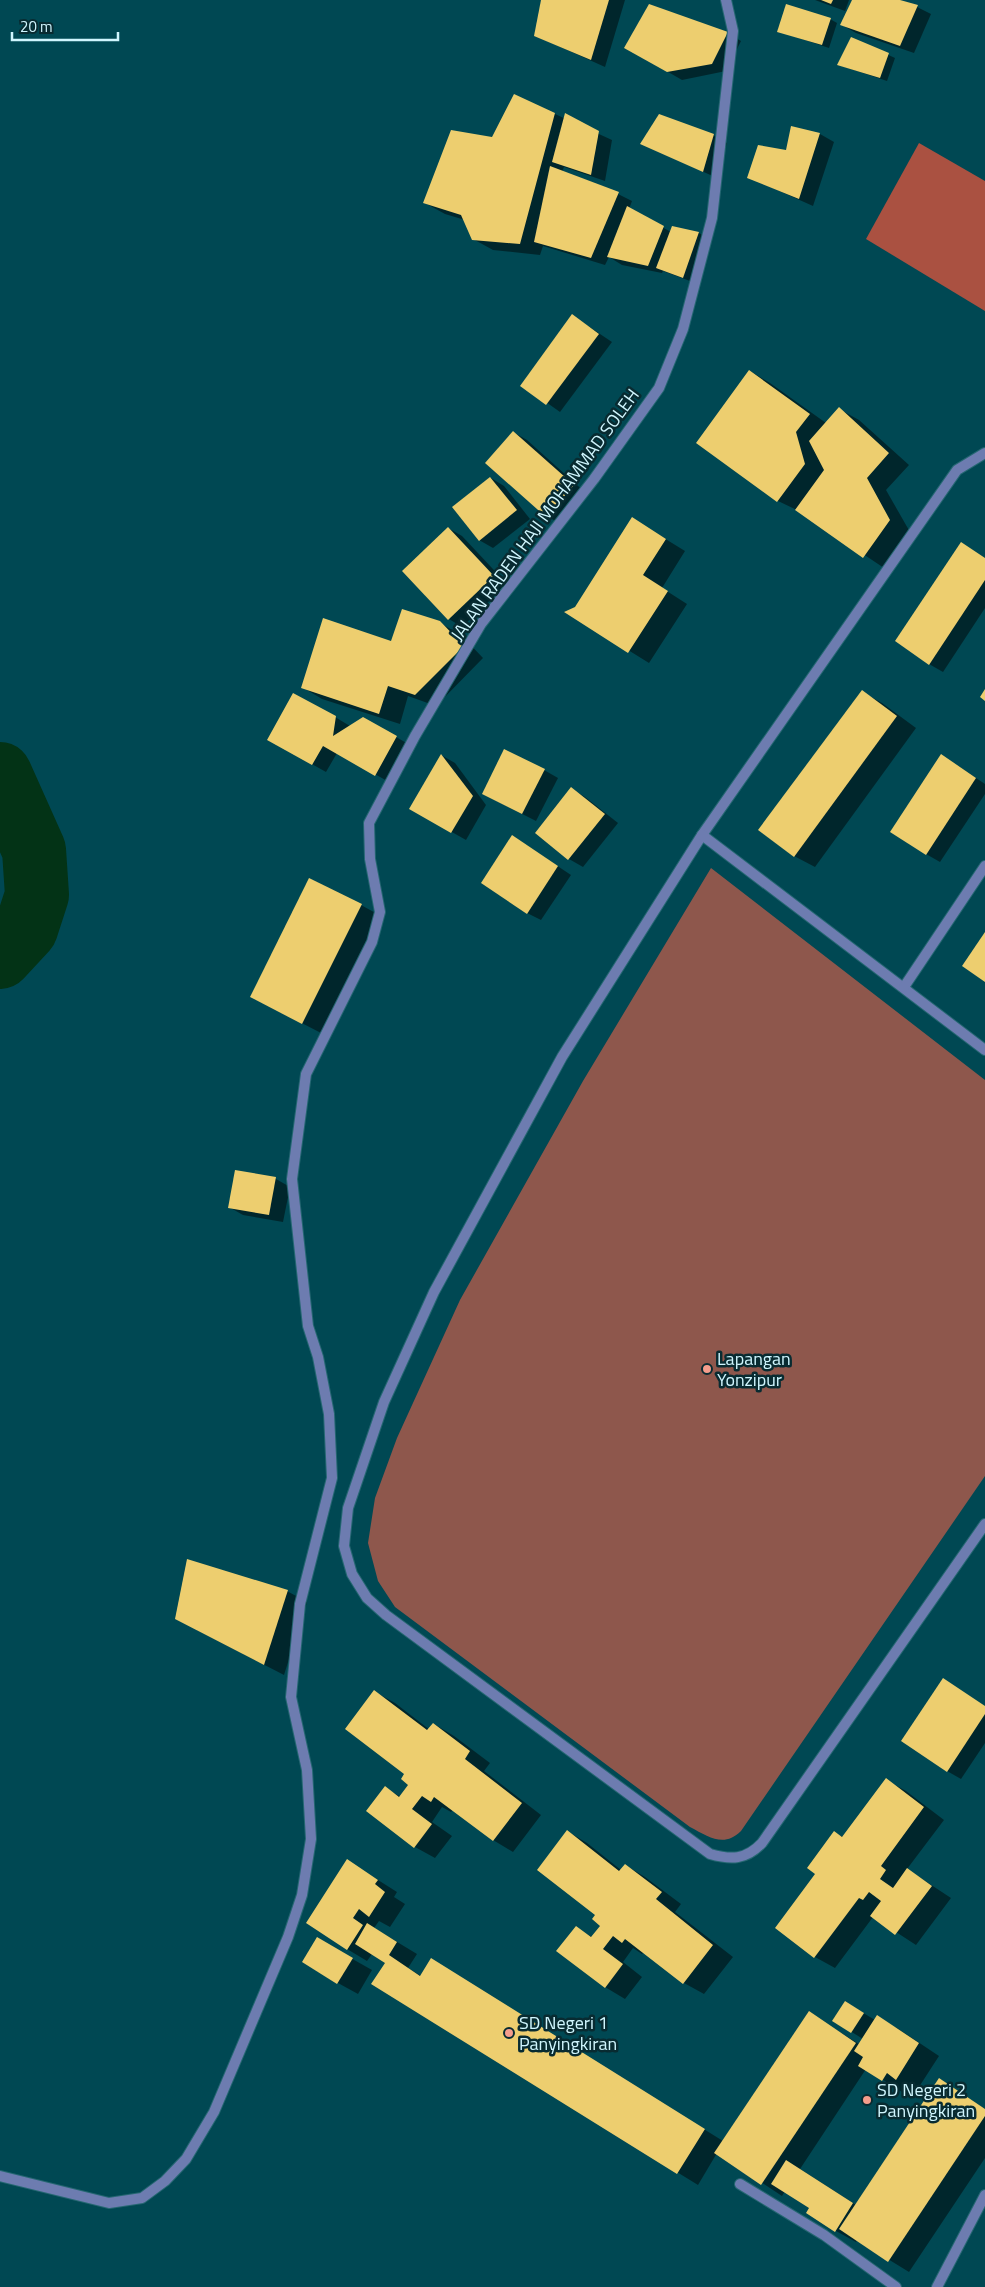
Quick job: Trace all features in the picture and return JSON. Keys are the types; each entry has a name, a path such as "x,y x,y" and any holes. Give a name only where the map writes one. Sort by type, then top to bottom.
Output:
{"street":[{"name":"JALAN RADEN HAJI MOHAMMAD SOLEH","path":"0,2176 109,2203 142,2198 165,2181 186,2159 214,2112 288,1937 302,1895 311,1838 307,1770 291,1696 300,1604 332,1478 329,1414 318,1357 308,1326 292,1179 306,1074 372,942 380,912 370,860 369,823 415,736 481,624 594,479 659,388 683,328 712,218 733,31 726,0"},
{"path":"985,453 957,470 702,835 562,1057 434,1292 406,1350 384,1402 348,1508 344,1546 352,1574 367,1598 386,1615 710,1854 726,1859 743,1857 753,1852 762,1843 985,1524"},
{"path":"702,835 985,1050"},
{"path":"904,987 985,866"},
{"path":"740,2184 824,2235 896,2287"},
{"path":"937,2287 985,2195"}],"shaded area":[{"path":"919,143 985,181 985,311 866,239"},
{"name":"Lapangan Yonzipur","path":"711,868 985,1080 985,1476 741,1831 729,1839 722,1840 710,1837 690,1827 395,1607 378,1581 368,1543 375,1498 397,1438 460,1300 583,1081"}],"building":[{"path":"541,0 609,0 591,60 534,36"},
{"path":"821,0 833,0 831,4"},
{"path":"852,0 900,0 918,5 900,46 840,25"},
{"path":"649,4 728,32 712,64 667,72 624,48"},
{"path":"786,4 831,18 822,45 777,32"},
{"path":"851,37 889,53 880,78 837,65"},
{"path":"514,94 555,113 520,244 472,240 461,215 423,203 451,130 492,137"},
{"path":"565,113 599,131 591,175 552,162"},
{"path":"659,114 714,134 703,172 640,144"},
{"path":"791,126 820,133 799,199 747,178 758,145 786,150"},
{"path":"550,166 619,192 591,258 534,242"},
{"path":"627,206 664,226 648,266 607,257"},
{"path":"672,226 699,232 683,278 656,268"},
{"path":"572,314 599,334 546,405 520,386"},
{"path":"749,370 810,414 796,432 805,464 777,502 696,443"},
{"path":"839,407 889,453 867,478 890,520 863,558 795,510 824,470 809,441"},
{"path":"513,431 574,485 546,517 485,463"},
{"path":"490,477 517,510 479,541 452,507"},
{"path":"632,517 666,539 643,575 668,591 628,653 564,612 575,607"},
{"path":"448,527 494,576 448,620 402,571"},
{"path":"961,542 985,558 985,580 929,665 895,641"},
{"path":"402,609 440,621 464,646 415,695 388,686 379,714 301,688 323,618 391,641"},
{"path":"985,689 985,701 980,697"},
{"path":"862,690 897,716 794,857 758,830"},
{"path":"293,693 336,716 333,736 363,717 397,736 375,776 323,746 312,765 267,740"},
{"path":"504,749 545,769 522,814 482,794"},
{"path":"441,754 473,796 451,833 409,809"},
{"path":"941,754 976,778 926,855 890,832"},
{"path":"571,787 605,814 568,860 535,833"},
{"path":"512,835 558,866 527,914 481,883"},
{"path":"309,878 362,904 302,1024 250,997"},
{"path":"985,932 985,982 962,966"},
{"path":"235,1170 276,1177 269,1215 228,1208"},
{"path":"187,1559 288,1590 264,1665 175,1619"},
{"path":"943,1678 985,1706 985,1714 947,1772 901,1741"},
{"path":"374,1690 427,1730 433,1723 470,1751 465,1759 522,1803 493,1841 434,1797 431,1802 422,1796 412,1809 432,1824 414,1848 366,1811 385,1786 399,1797 408,1785 401,1779 404,1774 345,1729"},
{"path":"886,1778 924,1807 881,1866 886,1870 880,1879 893,1888 907,1868 932,1886 895,1935 870,1916 881,1901 869,1892 863,1900 859,1898 814,1958 775,1928 815,1874 807,1868 834,1831 842,1837"},
{"path":"567,1830 619,1871 625,1864 662,1892 656,1899 713,1945 683,1984 625,1939 622,1943 613,1936 603,1949 623,1964 605,1988 556,1951 576,1926 591,1937 600,1926 592,1919 595,1915 537,1870"},
{"path":"347,1859 378,1880 375,1884 385,1892 369,1917 359,1909 353,1918 363,1925 347,1950 306,1923"},
{"path":"367,1923 397,1942 389,1955 420,1976 431,1958 705,2129 677,2174 371,1984 385,1963 355,1944"},
{"path":"317,1937 353,1958 337,1984 302,1962"},
{"path":"845,2001 864,2013 851,2033 832,2021"},
{"path":"809,2011 856,2043 761,2185 714,2153"},
{"path":"877,2015 919,2043 896,2080 887,2073 882,2081 858,2066 863,2057 854,2051"},
{"path":"939,2078 985,2109 985,2116 888,2262 839,2229"},
{"path":"786,2160 853,2203 835,2232 806,2213 809,2208 771,2184"}],"waterway":[{"path":"0,774 34,850 37,895 26,929 0,957"}],"place":[{"name":"Lapangan Yonzipur","path":"707,1369"},
{"name":"SD Negeri 1 Panyingkiran","path":"509,2033"},
{"name":"SD Negeri 2 Panyingkiran","path":"867,2100"}]}
